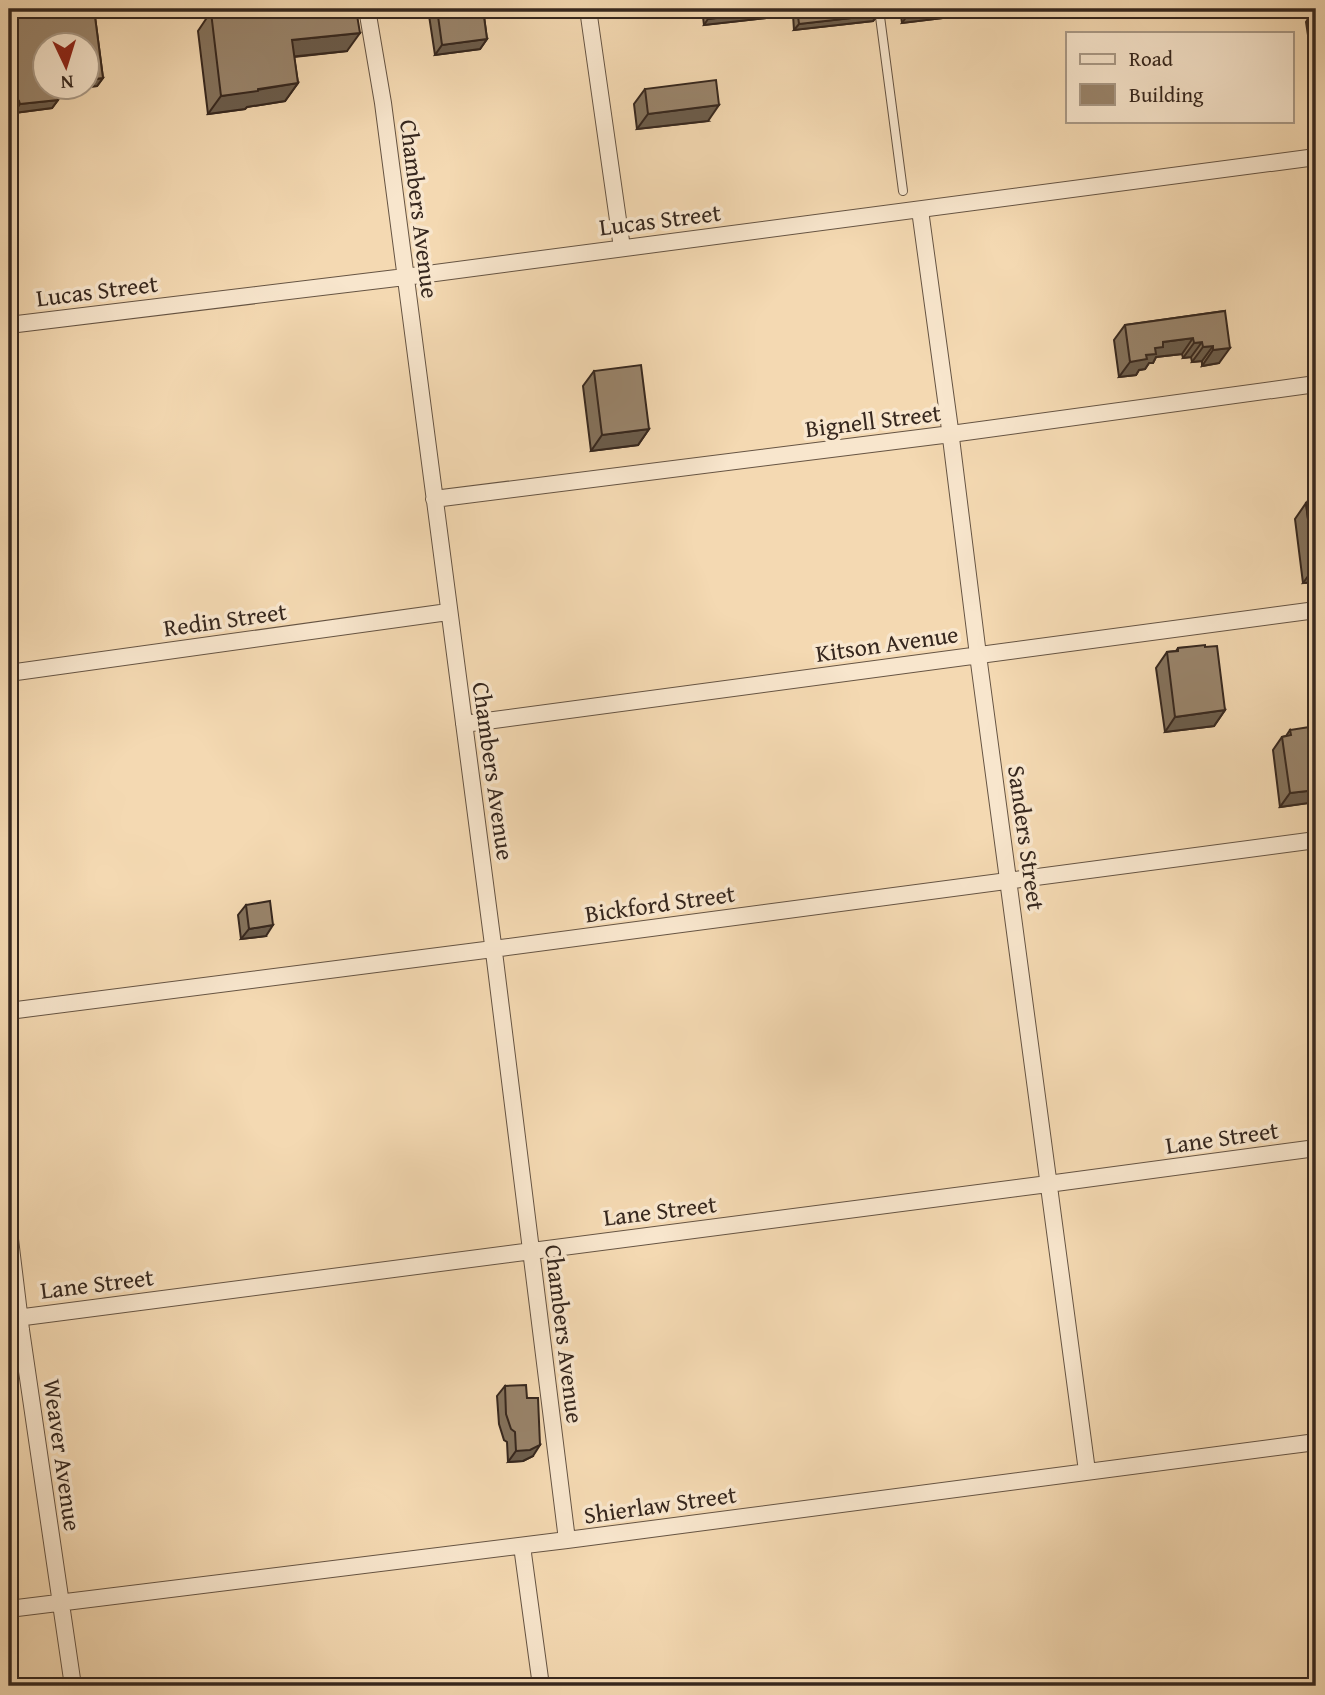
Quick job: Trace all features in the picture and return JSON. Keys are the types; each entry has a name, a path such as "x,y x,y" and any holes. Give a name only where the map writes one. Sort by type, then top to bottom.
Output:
{"street":[{"name":"Chambers Avenue","path":"368,9 383,103 464,724 567,1540"},
{"path":"589,9 622,248"},
{"name":"Lucas Street","path":"9,325 405,277 1316,157"},
{"name":"Sanders Street","path":"919,210 951,434 1087,1471"},
{"name":"Bignell Street","path":"434,499 951,434 1316,384"},
{"name":"Kitson Avenue","path":"464,724 1316,610"},
{"name":"Redin Street","path":"9,673 448,612"},
{"name":"Bickford Street","path":"9,1011 1316,840"},
{"name":"Lane Street","path":"14,1318 1316,1148"},
{"name":"Weaver Avenue","path":"9,1231 14,1318 73,1686"},
{"name":"Shierlaw Street","path":"9,1609 522,1546 1316,1442"},
{"path":"522,1546 541,1686"}],"lane":[{"path":"879,9 903,191"}],"building":[{"path":"9,9 94,9 97,32 32,32 32,102 39,102 9,103"},
{"path":"225,9 356,9 360,33 292,40 298,83 221,96 211,12"},
{"path":"437,9 483,9 487,39 442,45"},
{"path":"707,9 792,9 708,19"},
{"path":"797,9 877,9 878,15 799,24"},
{"path":"716,80 719,105 648,114 645,89"},
{"path":"1225,311 1230,348 1213,350 1213,346 1203,347 1202,342 1194,343 1193,338 1163,342 1163,347 1155,348 1156,354 1146,355 1147,359 1130,362 1125,325"},
{"path":"641,365 649,429 602,435 594,371"},
{"path":"1316,502 1316,567 1314,568 1306,503"},
{"path":"1205,645 1217,646 1225,710 1175,717 1167,652"},
{"path":"1316,726 1316,790 1290,793 1282,737 1291,735 1290,730"},
{"path":"270,901 273,925 249,929 246,905"},
{"path":"526,1385 527,1398 538,1398 540,1445 530,1450 516,1451 515,1432 511,1429 506,1414 505,1386"}]}
